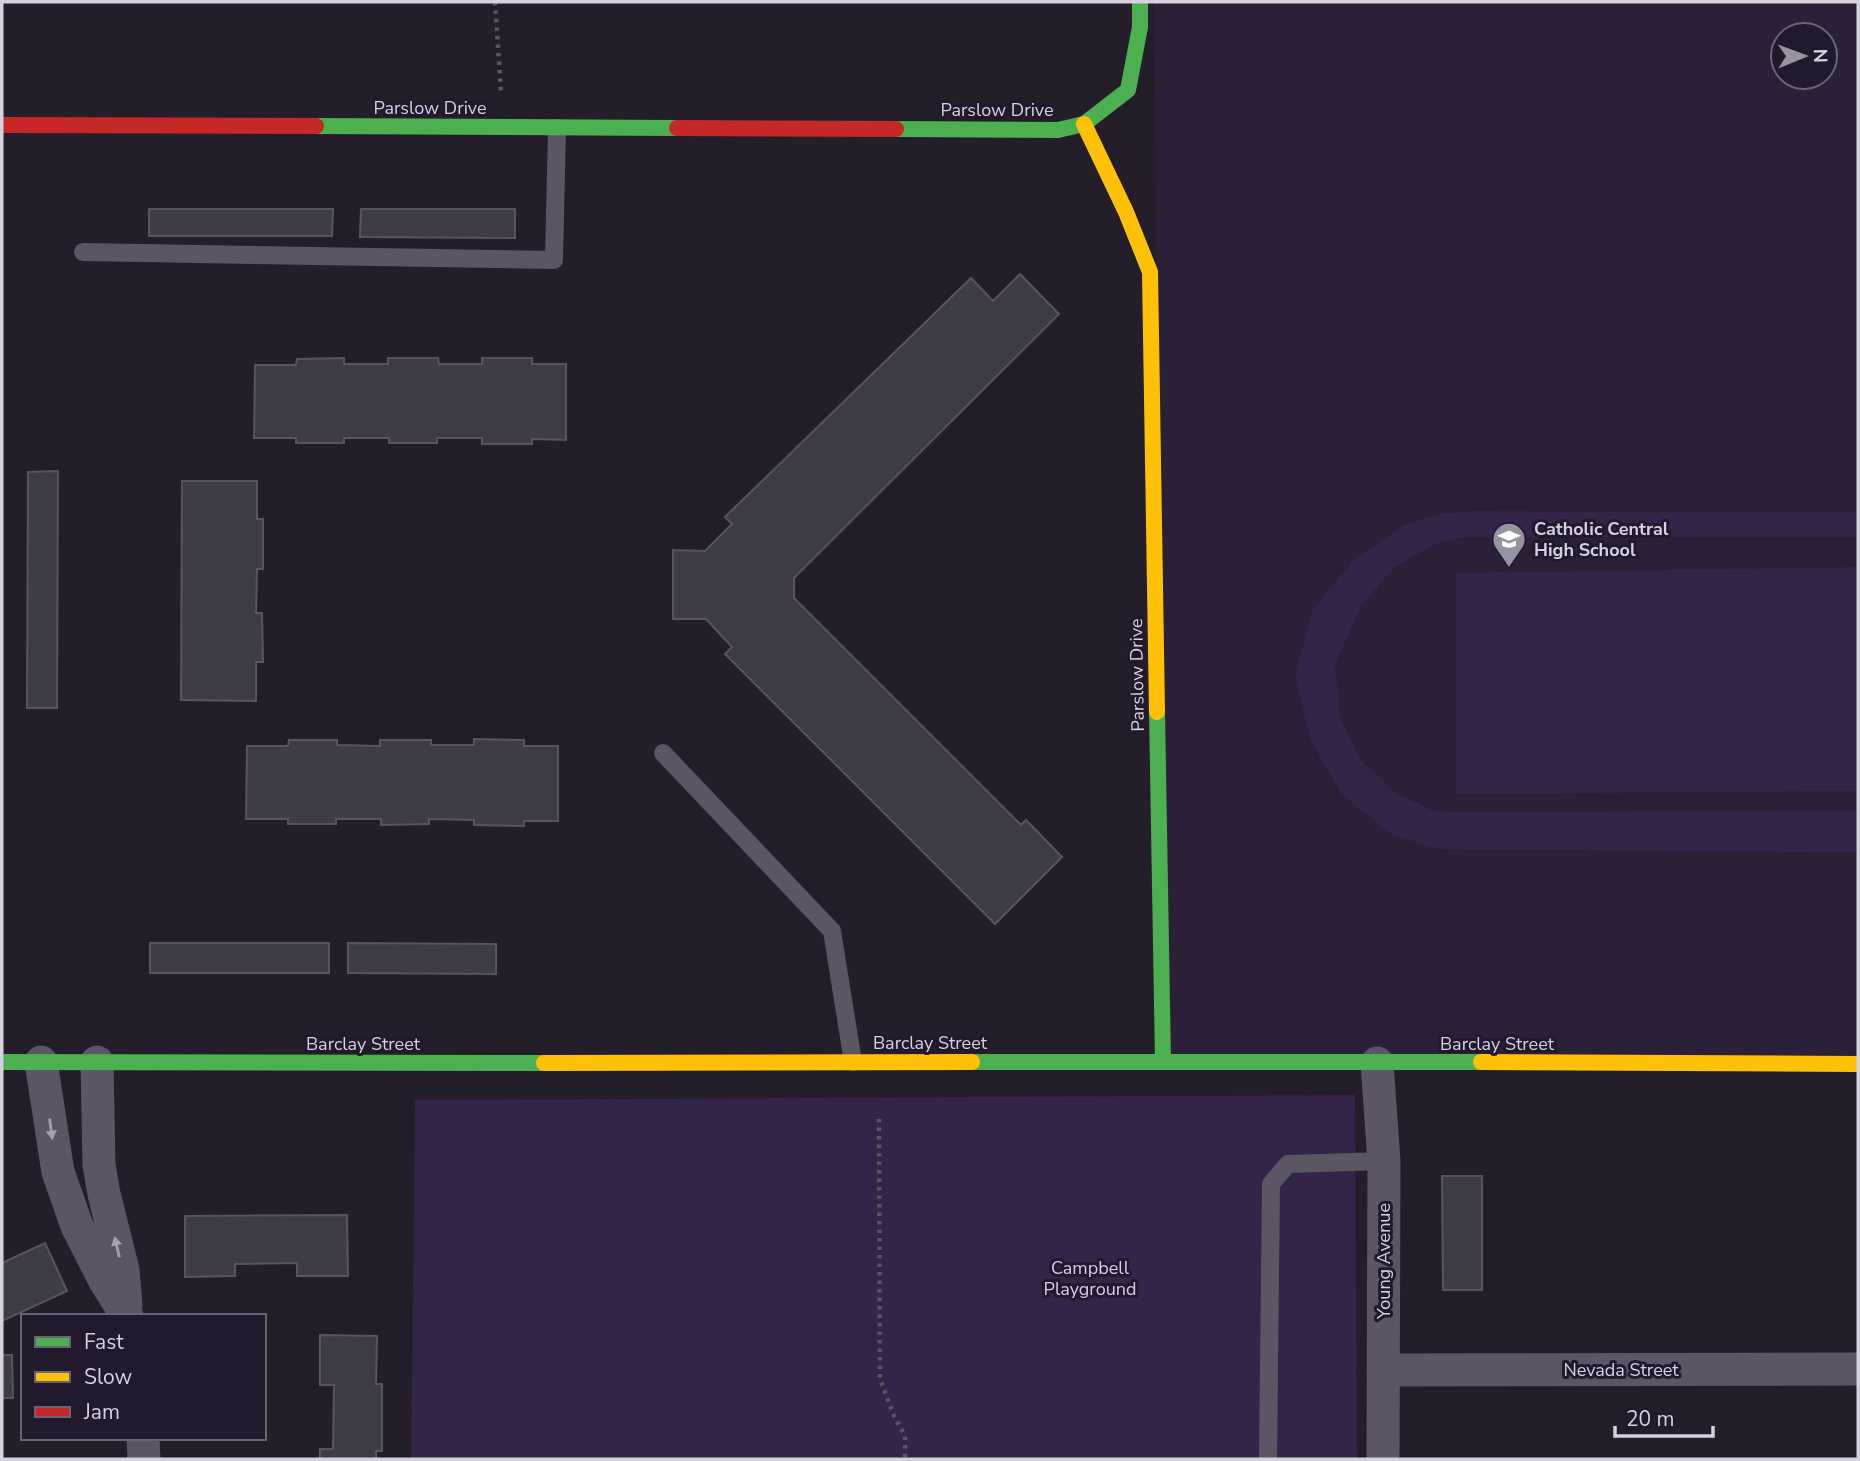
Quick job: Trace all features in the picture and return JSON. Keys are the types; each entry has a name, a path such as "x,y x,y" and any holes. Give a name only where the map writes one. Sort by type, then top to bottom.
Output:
{"street":[{"path":"1084,124 1128,90 1140,27 1140,2"},
{"name":"Parslow Drive","path":"2,125 1058,130 1084,124 1126,212 1150,272 1163,1061"},
{"name":"Barclay Street","path":"2,1062 386,1064 1163,1061 1858,1065"},
{"path":"41,1062 58,1172 77,1226 105,1281 126,1314"},
{"path":"97,1062 99,1165 123,1270 127,1314"},
{"name":"Young Avenue","path":"1377,1063 1384,1161 1383,1459"},
{"name":"Nevada Street","path":"1383,1370 1858,1369"},
{"path":"144,1440 144,1459"}],"lane":[{"path":"83,252 554,260 557,128"},
{"path":"663,753 832,931 853,1062"},
{"path":"1268,1459 1271,1184 1288,1164 1384,1161"}],"path":[{"path":"495,2 503,128"},
{"path":"880,1119 880,1379 905,1436 905,1459"}],"shaded area":[{"name":"Catholic Central High School","path":"1154,2 1858,2 1858,1067 1163,1061"}],"green space":[{"path":"1472,511 1858,512 1858,537 1462,537 1436,544 1394,567 1361,606 1335,664 1340,717 1360,759 1398,795 1434,811 1858,810 1858,852 1437,849 1389,833 1342,794 1311,741 1295,676 1313,609 1354,560 1404,525 1440,514"},
{"path":"1858,567 1858,791 1456,794 1456,573"},
{"name":"Campbell Playground","path":"1355,1095 1357,1459 411,1459 415,1100"}],"building":[{"path":"149,209 333,209 332,236 149,236"},
{"path":"361,209 515,209 515,238 360,237"},
{"path":"1020,274 1059,314 794,578 794,598 1021,825 1026,820 1062,857 995,924 725,654 732,647 706,619 673,619 673,550 705,551 732,524 725,517 971,278 993,301"},
{"path":"344,358 344,364 388,364 388,358 438,358 439,364 482,364 482,358 532,358 532,364 566,364 566,440 532,439 532,444 482,444 482,438 437,438 437,443 389,443 389,438 344,438 344,443 296,443 296,438 254,438 255,365 296,365 297,359"},
{"path":"58,471 57,708 27,708 28,472"},
{"path":"182,481 257,481 257,519 263,519 263,569 257,569 256,613 262,613 263,662 256,662 256,701 181,700"},
{"path":"474,739 524,740 524,746 558,746 558,821 524,821 524,826 474,825 474,820 429,819 429,824 381,825 381,819 336,819 336,824 288,824 288,819 246,819 247,746 288,746 289,740 337,740 337,745 380,746 380,740 431,740 431,745 474,745"},
{"path":"150,943 329,943 329,973 150,973"},
{"path":"348,943 496,944 496,974 348,973"},
{"path":"1442,1176 1482,1176 1482,1290 1443,1290"},
{"path":"347,1215 348,1276 297,1276 297,1263 235,1264 235,1276 185,1277 185,1216"},
{"path":"45,1243 67,1291 2,1321 2,1263"},
{"path":"320,1335 377,1336 376,1384 382,1384 382,1451 376,1451 376,1459 320,1459 320,1449 333,1449 334,1385 320,1385"},
{"path":"2,1355 12,1355 13,1398 2,1398"}],"traffic: fast":[{"path":"896,129 1058,130 1084,124 1128,90 1140,27 1140,2"},
{"path":"316,126 677,128"},
{"path":"1157,712 1163,1061"},
{"path":"2,1062 544,1063"},
{"path":"972,1062 1481,1062"}],"traffic: slow":[{"path":"1084,124 1126,212 1150,272 1157,712"},
{"path":"544,1063 972,1062"},
{"path":"1481,1062 1858,1064"}],"traffic: jam":[{"path":"2,125 316,126"},
{"path":"677,128 896,129"}],"place":[{"name":"Catholic Central High School","path":"1509,569"}]}
